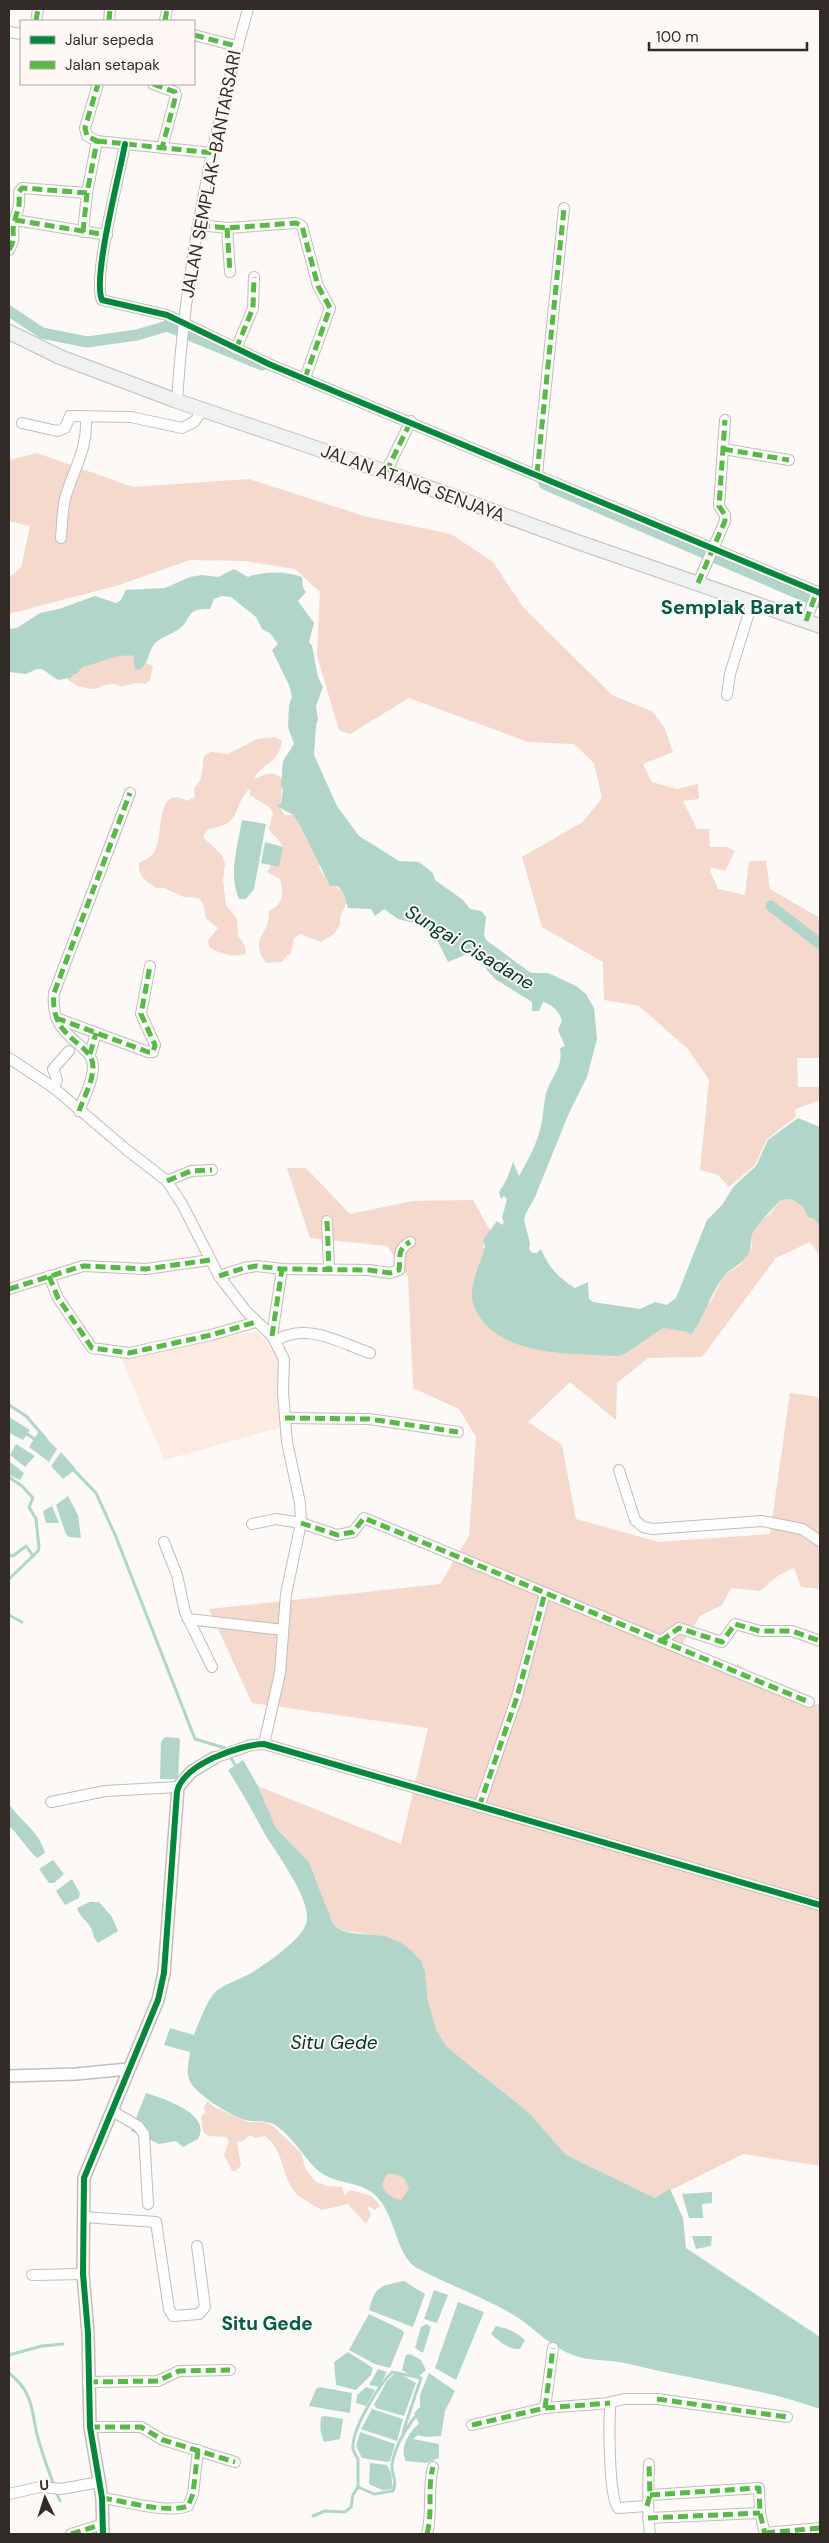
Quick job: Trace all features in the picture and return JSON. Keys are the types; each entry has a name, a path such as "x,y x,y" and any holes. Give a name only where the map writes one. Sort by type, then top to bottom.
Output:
{"main road":[{"name":"JALAN ATANG SENJAYA","path":"9,332 60,358 177,401 386,472 752,603 809,614 820,626"}],"street":[{"name":"JALAN SEMPLAK–BANTARSARI","path":"177,401 183,323 222,100 248,9"},
{"path":"195,35 236,46"},
{"path":"98,85 85,128 87,136 96,141 213,153"},
{"path":"156,85 176,92 162,148"},
{"path":"83,232 87,193 96,141"},
{"path":"125,144 100,267 99,292 102,300 158,312 408,427 537,474 818,593 809,614"},
{"path":"9,250 15,240 15,220 20,207 19,192 22,188 87,193"},
{"path":"537,474 564,208"},
{"path":"15,220 107,235"},
{"path":"200,225 226,228 296,223 304,229 318,286 330,308 305,378"},
{"path":"226,228 230,272"},
{"path":"236,349 253,308 254,277"},
{"path":"22,423 62,430 69,417 131,417 182,428 194,422 202,410"},
{"path":"61,538 65,500 79,464 87,431 86,416"},
{"path":"698,583 726,518 719,507 725,420"},
{"path":"386,472 408,427"},
{"path":"723,449 789,460"},
{"path":"727,696 730,674 752,603"},
{"path":"90,1054 70,1039 56,1018 52,1004 54,993 130,793"},
{"path":"56,1018 148,1052 153,1052 155,1045 141,1014 150,966"},
{"path":"79,1111 92,1074 90,1054 96,1033"},
{"path":"54,1088 57,1080 53,1069 69,1051"},
{"path":"9,1058 54,1088 79,1111 167,1181 182,1204 219,1276 232,1294 273,1339 284,1359 285,1418 292,1472 300,1503 301,1523 286,1594 280,1673 264,1744"},
{"path":"167,1181 190,1171 212,1170"},
{"path":"327,1221 329,1268"},
{"path":"219,1276 244,1268 329,1268 395,1273 399,1270 399,1253 402,1246 410,1242"},
{"path":"9,1289 83,1266 146,1269 210,1260"},
{"path":"273,1339 282,1269"},
{"path":"49,1276 58,1298 92,1348 129,1353 210,1335 256,1322"},
{"path":"273,1339 290,1335 324,1335 370,1353"},
{"path":"285,1418 369,1419 458,1432"},
{"path":"619,1470 635,1520 643,1527 653,1529 762,1521 802,1529 820,1541"},
{"path":"252,1524 276,1519 301,1523 337,1535 353,1532 364,1518 809,1702"},
{"path":"164,1542 177,1575 188,1619 212,1667"},
{"path":"479,1807 517,1697 545,1592"},
{"path":"188,1619 284,1630"},
{"path":"662,1641 674,1630 680,1628 722,1642 735,1624 760,1631 793,1631 820,1641"},
{"path":"71,2534 103,2529 100,2482 90,2427 88,2334 83,2274 84,2178 128,2069 154,2012 162,1985 178,1787 191,1772 214,1758 239,1748 264,1744 820,1905"},
{"path":"51,1802 105,1791 178,1787"},
{"path":"9,2076 76,2074 128,2069"},
{"path":"112,2111 138,2126 144,2134 148,2204"},
{"path":"83,2217 156,2222 169,2309 172,2316 199,2314 205,2307 198,2246"},
{"path":"32,2275 83,2274"},
{"path":"545,2408 553,2348"},
{"path":"88,2382 158,2381 179,2371 230,2370"},
{"path":"472,2425 545,2408 610,2403 624,2399 657,2398 788,2417"},
{"path":"610,2403 613,2503 618,2508 647,2506"},
{"path":"90,2427 141,2427 162,2440 235,2462"},
{"path":"102,2498 160,2507 186,2507 191,2503 198,2450"},
{"path":"649,2464 650,2495 647,2506 650,2534"},
{"path":"427,2534 430,2525 429,2480 433,2467"},
{"path":"9,2494 40,2487 62,2489 100,2482"},
{"path":"650,2495 759,2488 760,2512 765,2534 820,2528"},
{"path":"648,2518 760,2512"}],"shaded area":[{"path":"37,453 133,487 249,479 364,516 451,534 493,562 523,607 612,695 653,712 664,727 673,752 643,764 652,782 677,789 698,784 699,799 683,801 697,829 709,829 710,847 726,847 735,851 725,871 711,867 710,871 718,889 745,895 749,861 766,861 770,889 820,918 820,1058 797,1058 798,1087 820,1087 820,1100 795,1109 796,1117 767,1139 755,1165 729,1187 718,1175 700,1170 709,1080 688,1049 639,1006 604,1000 603,962 542,927 522,857 583,822 602,798 594,763 574,744 528,742 409,698 350,734 339,730 317,656 320,592 295,569 244,561 190,560 119,585 9,614 9,577 21,568 30,526 9,521 9,460"},
{"path":"123,652 153,666 150,680 145,684 120,686 108,684 95,689 88,689 79,687 68,680 68,675 88,663 119,656"},
{"path":"275,737 282,741 280,749 274,759 254,779 266,774 276,774 283,780 280,808 285,815 293,815 300,824 307,840 314,845 321,859 319,867 323,875 349,898 340,917 340,925 334,934 321,942 300,934 294,938 291,954 287,955 282,962 266,963 261,954 259,942 268,920 269,911 278,905 282,898 280,879 267,872 271,865 278,862 283,847 269,829 273,813 269,807 250,795 250,788 244,795 232,819 220,827 208,829 203,837 222,855 225,864 223,880 226,905 237,919 238,936 245,946 246,954 228,955 210,948 208,941 218,928 206,918 203,904 199,898 184,897 164,888 156,888 143,878 139,863 152,855 156,848 162,815 169,799 176,797 187,801 195,797 194,789 201,779 204,756 211,752 228,754 257,739"},
{"path":"287,1168 306,1168 350,1214 413,1201 473,1200 491,1232 483,1240 491,1327 516,1343 555,1352 615,1356 631,1350 663,1327 688,1332 712,1299 724,1275 740,1265 752,1247 751,1236 758,1222 770,1214 781,1200 792,1199 803,1207 808,1217 814,1219 820,1226 820,1256 810,1242 776,1258 702,1357 648,1358 617,1383 616,1420 570,1382 528,1422 562,1445 576,1519 659,1542 770,1534 790,1393 820,1397 820,1589 801,1587 794,1568 779,1575 760,1591 731,1588 722,1605 700,1616 683,1643 695,1658 706,1667 719,1670 738,1664 766,1686 786,1698 797,1702 820,1704 820,2166 743,2154 655,2198 566,2155 480,2073 446,2046 436,2029 428,2001 425,1972 369,1934 340,1930 333,1924 309,1862 276,1828 258,1786 401,1844 428,1728 252,1703 209,1609 440,1584 469,1536 476,1437 459,1409 413,1388 408,1276 387,1246 310,1238"},
{"path":"258,1332 280,1359 282,1427 164,1460 119,1353"},
{"path":"208,2101 214,2107 248,2122 263,2122 273,2126 301,2153 306,2170 316,2182 327,2186 342,2187 345,2196 350,2190 367,2194 374,2198 380,2206 375,2210 367,2206 371,2215 366,2224 348,2204 322,2210 307,2201 293,2190 277,2150 265,2136 255,2138 250,2135 243,2141 237,2142 241,2165 236,2171 232,2171 224,2155 229,2141 227,2137 208,2136 203,2131 201,2117 205,2112 204,2107"},
{"path":"408,2167 410,2214 379,2186 385,2172"}],"water":[{"name":"Sungai Cisadane","path":"234,569 248,577 275,572 302,577 303,588 306,592 298,601 314,623 309,642 312,646 318,677 323,687 316,706 318,720 314,755 337,806 359,836 399,861 419,862 433,873 435,880 463,900 470,909 481,911 486,917 484,935 486,940 531,973 548,973 576,986 586,994 594,1008 597,1039 587,1077 569,1113 524,1220 530,1243 529,1249 532,1253 537,1253 541,1249 555,1272 575,1288 588,1282 589,1299 593,1302 640,1309 655,1302 667,1305 676,1298 707,1220 722,1205 734,1186 756,1166 768,1140 798,1118 820,1127 820,1226 814,1219 808,1217 803,1207 792,1199 781,1200 754,1231 750,1249 745,1258 723,1277 691,1335 688,1332 663,1328 619,1356 561,1353 525,1347 508,1340 493,1331 481,1319 473,1303 472,1290 485,1247 483,1240 497,1221 502,1225 504,1222 502,1218 507,1199 504,1196 501,1199 499,1192 507,1179 513,1162 519,1176 537,1139 542,1121 546,1092 559,1065 560,1048 565,1046 558,1030 562,1021 555,1009 543,1002 539,1011 532,1011 532,1002 495,979 477,953 472,952 448,962 435,936 422,925 398,919 384,909 375,916 371,909 348,908 344,894 338,886 330,886 299,823 293,815 277,806 281,803 283,789 281,785 283,761 294,744 288,727 289,705 292,697 289,685 272,650 278,644 270,633 262,629 256,617 231,597 222,596 214,599 210,609 192,612 179,629 156,643 139,670 135,669 133,656 126,655 82,667 77,674 70,678 58,680 42,669 26,674 9,672 9,629 17,628 40,613 59,609 95,596 116,603 121,600 126,590 165,588 190,577 202,575 218,577"},
{"path":"242,820 266,824 254,889 246,899 239,899 234,880 235,860"},
{"path":"265,842 283,847 279,867 261,863"},
{"path":"9,1417 30,1430 23,1440 9,1433"},
{"path":"39,1431 57,1449 49,1462 29,1447"},
{"path":"16,1444 35,1456 25,1467 10,1455"},
{"path":"61,1452 76,1469 63,1479 51,1466"},
{"path":"9,1461 24,1473 20,1480 9,1475"},
{"path":"68,1496 78,1515 81,1538 69,1537 66,1534 56,1505"},
{"path":"52,1506 59,1523 46,1523 43,1511"},
{"path":"165,1737 179,1738 180,1741 178,1779 160,1779 161,1742"},
{"name":"Situ Gede","path":"243,1760 258,1786 276,1828 309,1862 333,1924 340,1930 351,1933 384,1936 400,1942 421,1961 425,1972 428,2001 436,2029 446,2046 529,2113 566,2155 655,2198 670,2189 683,2218 686,2248 820,2337 820,2409 749,2389 622,2362 587,2359 565,2352 505,2310 415,2267 403,2252 384,2206 372,2193 320,2172 287,2135 275,2125 240,2118 214,2104 192,2085 188,2076 190,2052 164,2045 170,2028 194,2035 204,2010 215,1992 267,1963 283,1951 303,1931 306,1924 305,1904 300,1892 228,1770","holes":["387,2174 398,2175 408,2185 409,2189 401,2200 389,2195 383,2187 382,2184"]},
{"path":"9,1804 39,1839 45,1853 37,1858 9,1826"},
{"path":"53,1860 64,1874 54,1883 49,1883 39,1869"},
{"path":"72,1879 80,1893 79,1898 65,1905 56,1891"},
{"path":"90,1902 99,1902 112,1917 118,1931 98,1943 89,1925 79,1914 77,1908"},
{"path":"146,2093 184,2108 192,2115 198,2122 201,2130 198,2139 183,2147 176,2141 159,2144 131,2131"},
{"path":"712,2192 712,2203 702,2204 703,2218 689,2218 682,2194"},
{"path":"692,2236 712,2236 711,2246 696,2249"},
{"path":"404,2281 425,2294 413,2327 369,2310 376,2292 380,2288"},
{"path":"434,2290 448,2295 437,2323 424,2319"},
{"path":"458,2302 484,2312 456,2380 435,2368"},
{"path":"369,2314 402,2330 404,2333 390,2368 375,2364 349,2350"},
{"path":"426,2324 431,2327 423,2353 415,2348 421,2327"},
{"path":"496,2326 511,2331 525,2340 520,2349 508,2347 491,2334"},
{"path":"348,2352 373,2368 371,2375 356,2390 336,2385 334,2362"},
{"path":"410,2354 421,2360 426,2370 416,2379 402,2370 406,2355"},
{"path":"378,2369 387,2372 379,2387 369,2385"},
{"path":"396,2372 416,2383 404,2416 376,2408 374,2405 387,2381"},
{"path":"429,2373 455,2391 445,2411 441,2436 426,2437 418,2435 413,2439 439,2444 439,2458 426,2463 406,2461 404,2446 412,2431 419,2424 414,2413 420,2407 420,2395"},
{"path":"320,2387 352,2393 350,2413 309,2406 316,2389"},
{"path":"366,2387 375,2390 366,2406 356,2403 357,2395"},
{"path":"372,2409 403,2419 397,2441 361,2429"},
{"path":"321,2417 343,2419 340,2439 324,2442 320,2424"},
{"path":"360,2432 395,2444 390,2461 362,2458 356,2446"},
{"path":"370,2463 387,2465 391,2473 393,2489 382,2490 369,2484"}],"waterway":[{"path":"9,311 42,333 87,342 137,335 167,326 262,365"},
{"path":"544,484 820,603"},
{"path":"771,906 820,944"},
{"path":"9,1405 26,1416 46,1439"},
{"path":"24,1432 36,1440"},
{"path":"72,1468 96,1493 116,1537 195,1739 225,1748 237,1768"},
{"path":"9,1579 38,1551 39,1547 36,1519 29,1507 33,1498 22,1486 10,1478"},
{"path":"9,1555 13,1556 26,1546 33,1556"},
{"path":"9,1615 22,1622"},
{"path":"9,2355 42,2346 63,2344"},
{"path":"358,2459 353,2449 356,2431 373,2397 392,2372 421,2378 403,2432"},
{"path":"9,2373 22,2386 29,2398 36,2430 54,2486"},
{"path":"358,2487 374,2494 393,2491 395,2484 392,2464 395,2451 415,2417"},
{"path":"313,2516 325,2511 345,2512 351,2507 353,2495 358,2487 358,2461"},
{"path":"56,2492 60,2501"}],"marked path":[{"path":"36,20 38,9"},
{"path":"109,20 110,9"},
{"path":"165,20 167,9"},
{"path":"195,35 236,46"},
{"path":"9,250 19,206 19,192 22,188 87,193 97,141 87,136 85,128 98,85"},
{"path":"156,85 175,92 176,95 162,148"},
{"path":"97,141 213,153"},
{"path":"83,232 87,193"},
{"path":"537,474 564,208"},
{"path":"15,220 107,235"},
{"path":"200,225 227,228 296,223 302,226 318,286 330,308 305,378"},
{"path":"227,228 230,272"},
{"path":"236,349 253,308 254,277"},
{"path":"698,583 725,521 725,515 719,506 725,420"},
{"path":"386,472 411,421"},
{"path":"723,449 789,460"},
{"path":"806,621 817,591"},
{"path":"79,1111 90,1083 93,1067 91,1058 86,1051 64,1031 58,1021 54,1009 54,993 130,793"},
{"path":"56,1018 148,1052 153,1052 155,1045 141,1014 150,966"},
{"path":"90,1054 96,1033"},
{"path":"167,1181 191,1171 212,1170"},
{"path":"327,1221 329,1268"},
{"path":"219,1276 257,1266 282,1269 369,1270 390,1273 399,1270 401,1251 410,1242"},
{"path":"9,1289 83,1266 146,1269 210,1260"},
{"path":"272,1336 282,1269"},
{"path":"49,1276 58,1298 92,1348 129,1353 211,1335 256,1322"},
{"path":"285,1418 369,1419 458,1432"},
{"path":"301,1523 337,1535 353,1532 364,1518 809,1702"},
{"path":"479,1807 517,1697 545,1593"},
{"path":"661,1641 679,1628 722,1642 735,1624 760,1631 792,1631 820,1641"},
{"path":"545,2408 553,2348"},
{"path":"88,2382 158,2381 179,2371 230,2370"},
{"path":"657,2399 787,2417"},
{"path":"472,2425 545,2408 610,2403"},
{"path":"90,2427 141,2427 163,2440 235,2462"},
{"path":"102,2498 158,2508 169,2509 188,2506 193,2494 198,2450"},
{"path":"647,2506 650,2495 649,2464"},
{"path":"427,2534 433,2467"},
{"path":"650,2495 759,2488 760,2513 765,2534"},
{"path":"648,2518 760,2513"},
{"path":"71,2534 103,2524"},
{"path":"765,2533 820,2528"}],"cycle path":[{"path":"125,144 104,249 100,288 102,300 167,315 271,365 820,593"},
{"path":"103,2534 102,2498 90,2427 88,2333 83,2274 84,2178 158,2000 164,1973 177,1792 181,1782 190,1773 213,1758 227,1752 264,1744 820,1905"}],"district":[{"name":"Semplak Barat","path":"732,607"},
{"name":"Situ Gede","path":"267,2323"}]}
